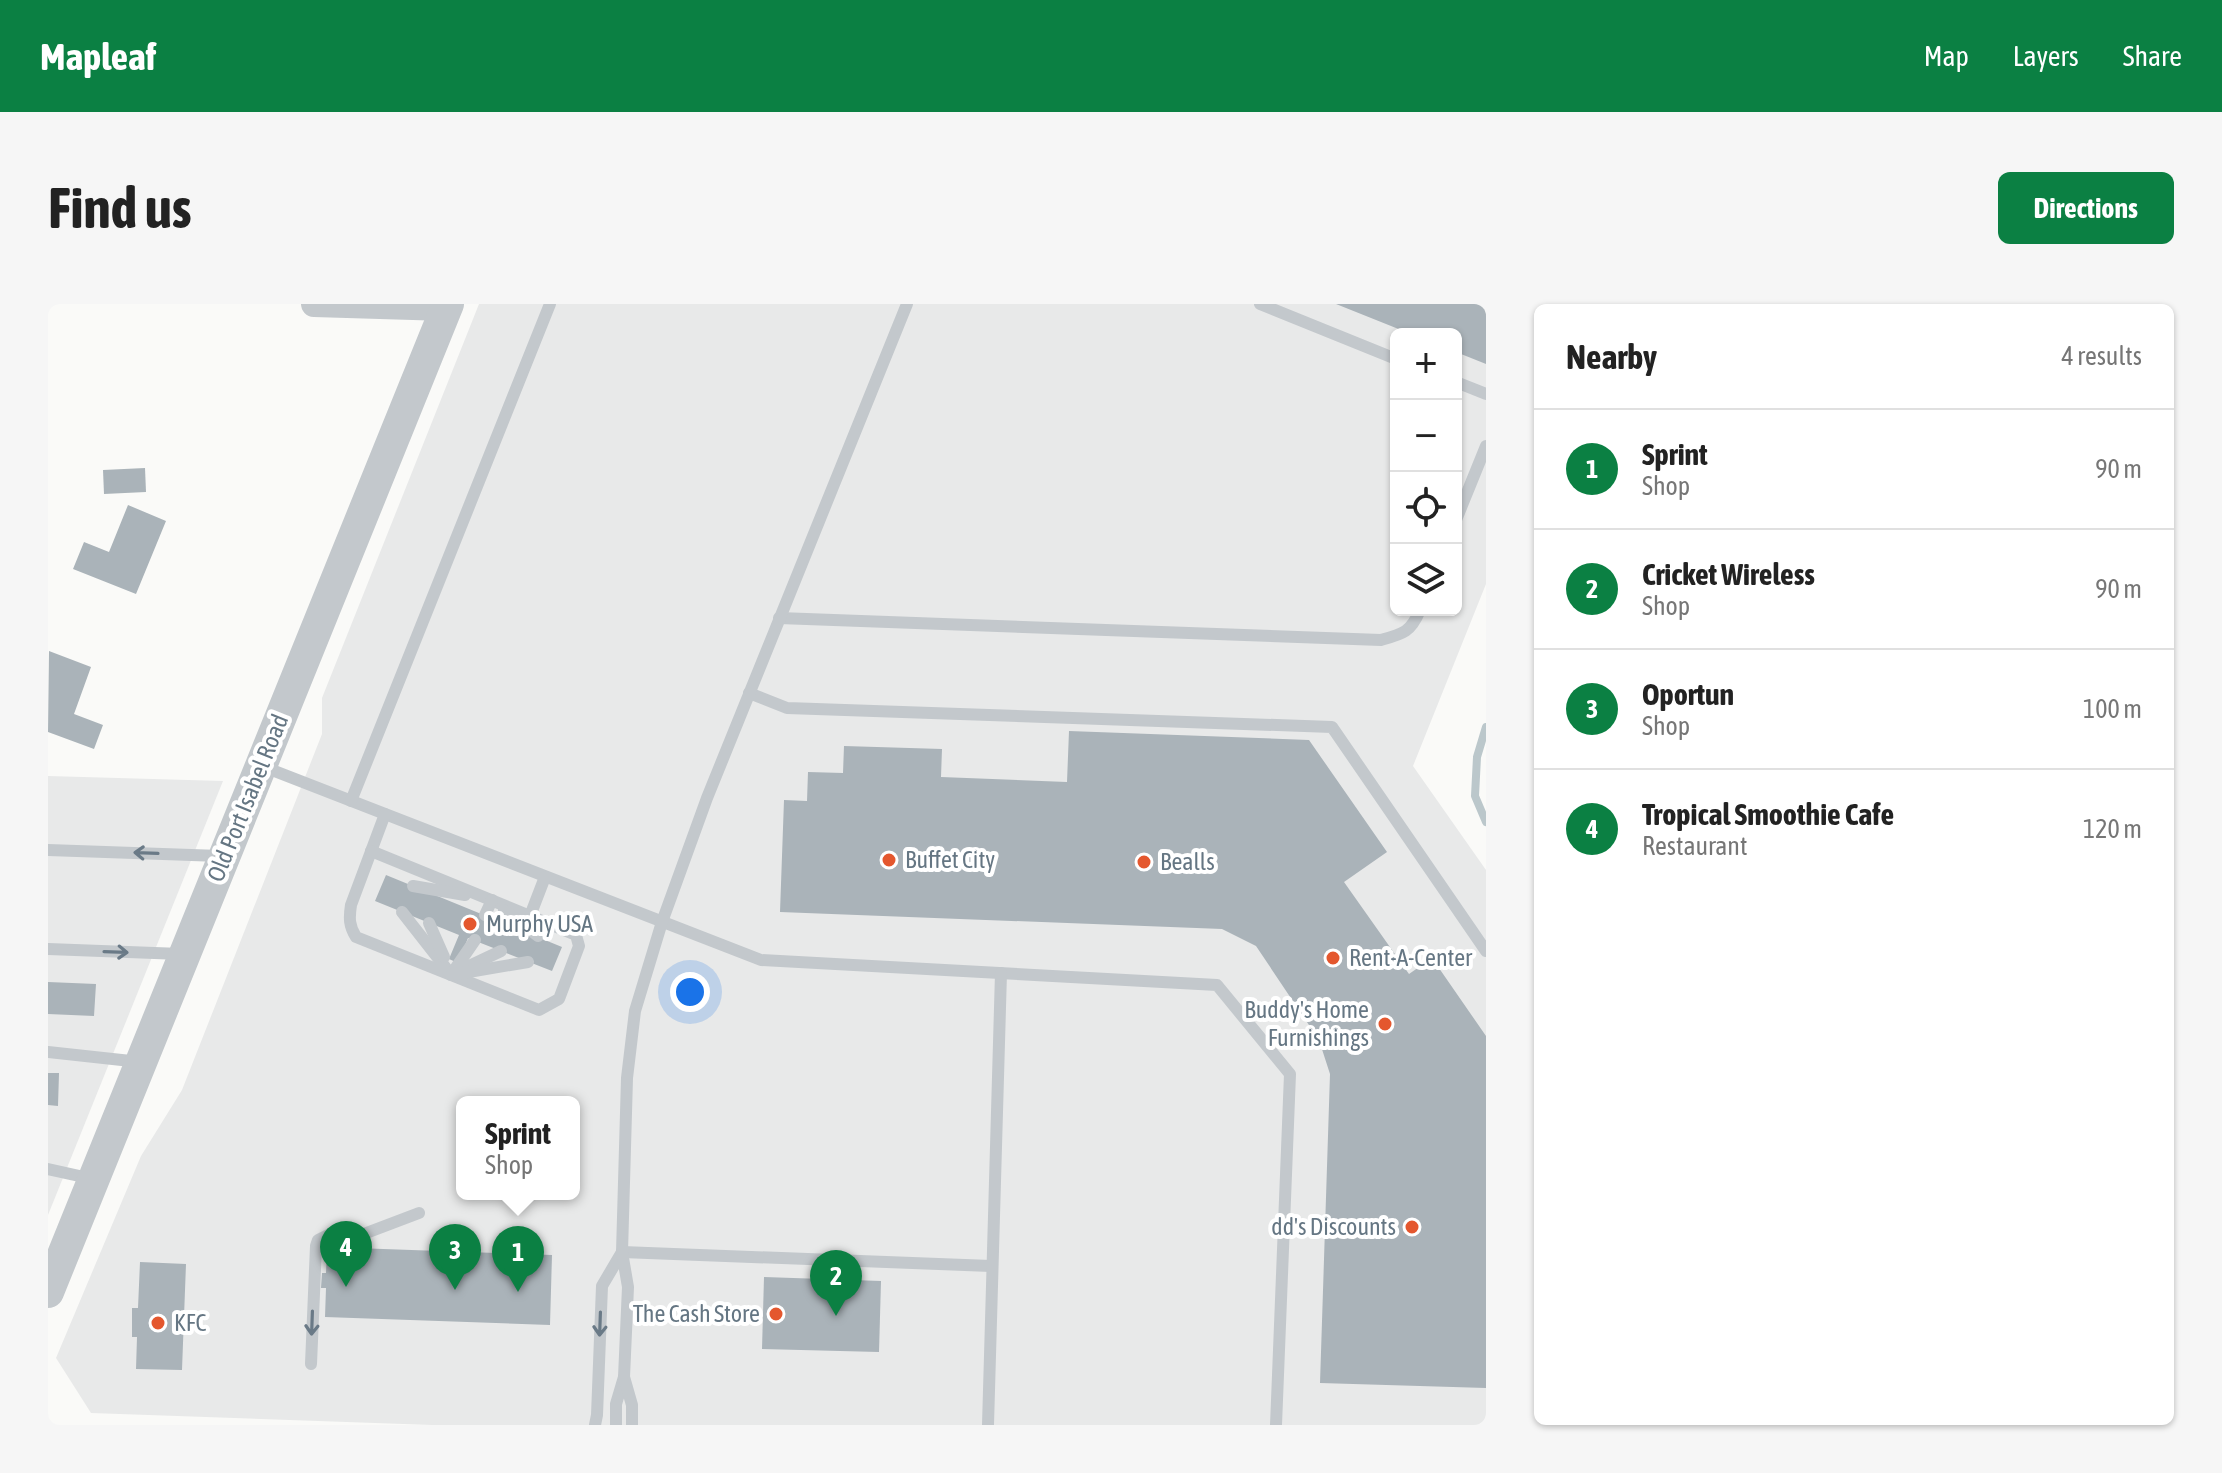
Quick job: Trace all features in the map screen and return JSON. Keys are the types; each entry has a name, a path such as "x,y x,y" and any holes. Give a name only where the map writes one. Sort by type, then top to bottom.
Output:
{"street":[{"path":"314,304 447,306"},
{"name":"Old Port Isabel Road","path":"51,1276 447,306"}],"lane":[{"path":"351,801 550,304"},
{"path":"616,1425 616,1404 624,1377 628,1287 622,1252 627,1078 635,1011 662,922 707,798 907,304"},
{"path":"1260,304 1390,357"},
{"path":"1462,384 1486,394"},
{"path":"1462,505 1486,446"},
{"path":"779,618 1381,640 1403,634 1418,616"},
{"path":"749,693 787,708 1332,727 1486,951"},
{"path":"261,766 761,960 1217,985 1290,1074 1276,1425"},
{"path":"371,851 576,935 579,946 559,999 539,1010 356,937 349,916 371,851 385,814"},
{"path":"48,850 224,857"},
{"path":"530,916 545,877"},
{"path":"413,886 492,900 538,936"},
{"path":"441,897 492,900 512,926"},
{"path":"485,915 492,900"},
{"path":"402,912 451,975"},
{"path":"429,923 451,975"},
{"path":"451,975 475,940"},
{"path":"48,949 184,954"},
{"path":"451,975 501,951"},
{"path":"451,975 528,962"},
{"path":"988,1425 1001,973"},
{"path":"48,1052 140,1062"},
{"path":"48,1169 93,1179"},
{"path":"311,1364 318,1240 330,1234 361,1235 419,1213"},
{"path":"622,1252 991,1266"},
{"path":"595,1425 602,1286 622,1252"},
{"path":"624,1377 632,1405 632,1425"}],"shaded area":[{"path":"479,304 1486,304 1486,584 1413,766 1486,870 1486,1425 432,1425 91,1413 56,1358 141,1156 182,1090 322,734 322,698"},
{"path":"48,776 223,781 48,1215"}],"building":[{"path":"1336,304 1486,304 1486,364 1462,354 1462,328 1396,328"},
{"path":"145,468 146,492 104,494 103,470"},
{"path":"128,505 166,521 136,594 73,569 84,542 109,552"},
{"path":"49,651 91,667 74,714 103,725 94,749 48,732"},
{"path":"1069,731 1309,740 1387,852 1344,882 1409,974 1432,958 1486,1036 1486,1388 1320,1383 1330,1074 1319,1040 1256,946 1222,929 780,912 784,800 807,801 808,772 843,773 844,746 942,749 941,777 1067,782"},
{"name":"Murphy USA","path":"386,875 562,947 552,971 468,938 458,963 449,959 459,935 375,901"},
{"path":"48,982 96,984 94,1016 48,1014"},
{"path":"48,1073 59,1073 58,1106 48,1105"},
{"path":"327,1247 552,1255 550,1325 325,1317 326,1288 321,1288 322,1273 326,1273"},
{"name":"KFC","path":"140,1262 186,1264 182,1370 136,1369 137,1337 132,1337 132,1308 138,1308"},
{"path":"764,1277 881,1281 879,1352 762,1349"}],"waterway":[{"path":"1486,727 1477,757 1475,796 1486,822"}],"place":[{"name":"Buffet City","path":"889,860"},
{"name":"Bealls","path":"1144,862"},
{"name":"Murphy USA","path":"470,924"},
{"name":"Rent-A-Center","path":"1333,958"},
{"name":"Buddy's Home Furnishings","path":"1385,1024"},
{"name":"dd's Discounts","path":"1412,1227"},
{"name":"Tropical Smoothie Cafe","path":"346,1287"},
{"name":"Oportun","path":"455,1290"},
{"name":"Sprint","path":"518,1292"},
{"name":"The Cash Store","path":"776,1314"},
{"name":"Cricket Wireless","path":"836,1316"},
{"name":"KFC","path":"158,1323"}]}
